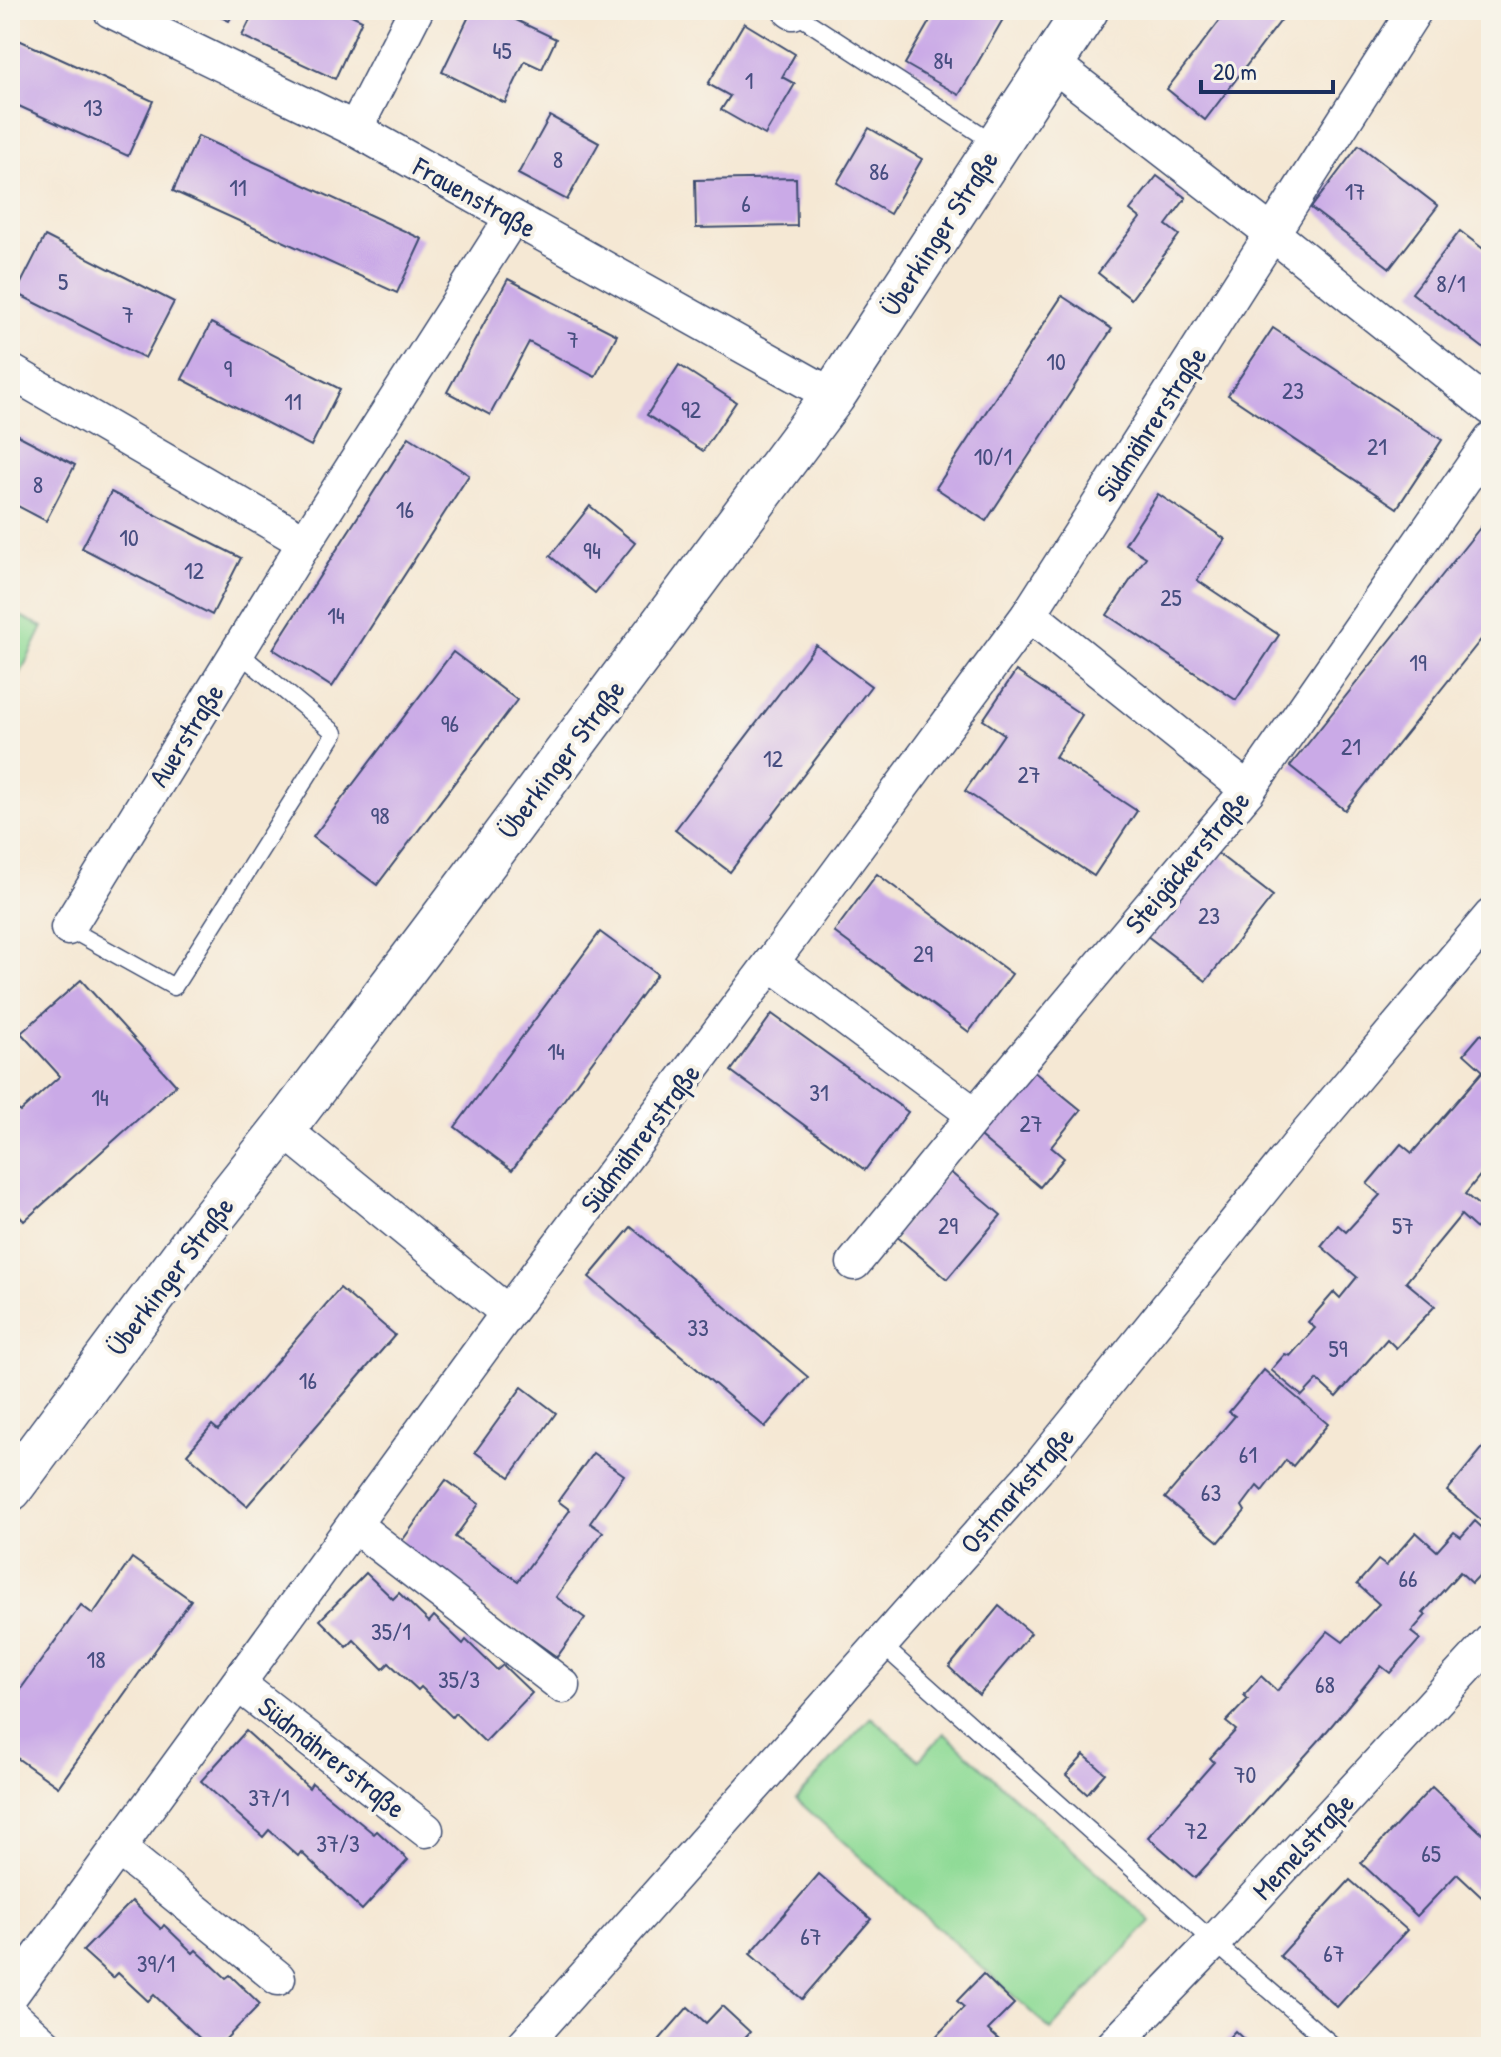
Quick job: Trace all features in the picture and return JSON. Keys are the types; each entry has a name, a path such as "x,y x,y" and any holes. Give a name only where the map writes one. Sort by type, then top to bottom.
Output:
{"main road":[{"name":"Überkinger Straße","path":"10,1489 833,396 1086,10"}],"street":[{"path":"355,129 416,10"},
{"name":"Südmährerstraße","path":"10,1996 508,1313 1029,614 1415,10"},
{"name":"Frauenstraße","path":"127,13 355,129 833,396"},
{"path":"1053,64 1491,408"},
{"name":"Auerstraße","path":"68,928 305,542 512,218"},
{"path":"10,371 305,542"},
{"name":"Steigäckerstraße","path":"854,1263 1248,790 1491,440"},
{"path":"1029,614 1248,790"},
{"name":"Ostmarkstraße","path":"522,2047 1037,1469 1303,1139 1491,916"},
{"path":"771,963 975,1115"},
{"path":"283,1129 508,1313"},
{"path":"354,1525 563,1686"},
{"name":"Memelstraße","path":"1112,2047 1214,1942 1491,1641"},
{"name":"Südmährerstraße","path":"238,1684 426,1830"},
{"path":"118,1848 278,1978"},
{"path":"10,2014 47,2047"}],"lane":[{"path":"792,11 996,144"},
{"path":"68,928 174,987 335,733 238,652"},
{"path":"882,1645 1335,2047"}],"green space":[{"path":"10,611 43,627 10,695"},
{"path":"871,1717 919,1760 944,1733 1151,1921 1051,2030 796,1799"}],"building":[{"path":"206,10 235,10 229,21"},
{"path":"255,10 341,10 362,20 335,79 242,36"},
{"path":"472,10 495,10 556,39 542,69 525,61 505,103 442,72"},
{"path":"936,10 998,10 1006,14 959,95 905,64"},
{"path":"1228,10 1289,10 1205,120 1167,89"},
{"path":"744,23 795,54 782,77 795,84 765,135 721,110 730,96 708,84"},
{"path":"10,36 153,101 128,156 10,102"},
{"path":"550,116 599,143 567,200 518,174"},
{"path":"869,128 922,159 890,214 837,183"},
{"path":"198,136 422,239 397,293 173,191"},
{"path":"1359,145 1438,206 1390,268 1311,208"},
{"path":"1157,176 1186,198 1166,225 1179,235 1131,299 1098,273 1140,218 1130,210"},
{"path":"796,178 797,226 696,228 695,180"},
{"path":"1460,231 1491,255 1491,354 1412,293"},
{"path":"45,236 174,302 145,358 16,293"},
{"path":"508,279 617,335 595,377 529,342 490,415 447,392"},
{"path":"1062,296 1112,329 986,521 936,488"},
{"path":"211,323 340,389 311,446 182,379"},
{"path":"1273,328 1442,440 1397,508 1228,395"},
{"path":"679,365 736,402 703,451 647,415"},
{"path":"10,431 75,465 46,521 10,502"},
{"path":"409,437 469,475 332,687 273,649"},
{"path":"111,492 241,558 212,615 82,548"},
{"path":"1158,494 1225,539 1197,580 1279,635 1236,700 1107,615 1146,557 1125,544"},
{"path":"590,506 635,543 595,593 550,556"},
{"path":"1491,514 1491,627 1345,810 1290,766"},
{"path":"816,645 871,686 730,872 675,830"},
{"path":"453,652 517,700 377,885 313,837"},
{"path":"1016,671 1082,715 1055,757 1137,811 1094,876 965,791 1004,734 983,720"},
{"path":"1212,849 1273,896 1206,981 1146,935"},
{"path":"877,874 1012,974 969,1032 834,932"},
{"path":"600,932 657,974 512,1170 455,1127"},
{"path":"81,980 176,1085 24,1221 10,1206 10,1101 20,1112 60,1076 21,1033"},
{"path":"772,1014 908,1112 865,1170 731,1071"},
{"path":"1481,1034 1491,1042 1491,1162 1465,1194 1491,1218 1480,1232 1461,1215 1406,1282 1435,1306 1396,1348 1387,1339 1336,1397 1317,1380 1302,1396 1271,1370 1285,1354 1290,1356 1315,1328 1308,1322 1334,1292 1340,1298 1357,1277 1321,1246 1338,1225 1346,1232 1380,1195 1367,1184 1401,1144 1412,1153 1483,1071 1464,1054"},
{"path":"1033,1071 1081,1110 1051,1147 1064,1158 1040,1187 980,1136"},
{"path":"949,1171 1001,1215 947,1279 895,1235"},
{"path":"631,1227 808,1377 765,1427 589,1277"},
{"path":"340,1288 395,1335 247,1506 187,1454 212,1425 218,1430"},
{"path":"1264,1370 1328,1424 1293,1466 1286,1460 1262,1491 1257,1486 1242,1506 1245,1511 1219,1542 1165,1498 1235,1416 1229,1412"},
{"path":"522,1387 556,1413 510,1477 475,1452"},
{"path":"1491,1438 1491,1528 1447,1491"},
{"path":"593,1453 624,1475 590,1523 603,1532 556,1597 585,1618 557,1657 399,1545 446,1480 479,1504 455,1537 518,1581 570,1510 558,1501"},
{"path":"1475,1521 1491,1536 1491,1563 1472,1583 1460,1572 1423,1613 1426,1615 1411,1632 1420,1639 1390,1673 1381,1666 1322,1737 1195,1878 1148,1837 1214,1762 1210,1758 1236,1730 1226,1722 1248,1699 1244,1695 1261,1676 1277,1691 1328,1631 1343,1642 1379,1604 1357,1584 1378,1560 1386,1566 1416,1532 1437,1551 1454,1532 1461,1537"},
{"path":"132,1558 191,1600 58,1787 10,1753 10,1704 81,1605 93,1614"},
{"path":"366,1573 393,1599 399,1593 429,1622 434,1616 463,1644 466,1640 497,1670 503,1665 532,1693 485,1742 455,1713 452,1717 421,1687 418,1690 389,1663 383,1669 354,1640 347,1647 320,1620"},
{"path":"999,1606 1031,1633 979,1695 949,1667"},
{"path":"246,1731 309,1788 312,1783 374,1834 377,1831 408,1860 362,1910 301,1852 298,1856 269,1830 263,1837 201,1781"},
{"path":"1084,1755 1105,1773 1087,1794 1066,1775"},
{"path":"1432,1787 1491,1842 1491,1906 1457,1874 1417,1916 1361,1863"},
{"path":"819,1874 871,1919 802,1999 750,1954"},
{"path":"1350,1880 1407,1930 1337,2007 1280,1956"},
{"path":"132,1901 161,1929 164,1925 193,1953 196,1950 226,1978 230,1975 260,2004 218,2047 209,2047 154,1995 148,2001 118,1973 113,1978 83,1951"},
{"path":"983,1974 1014,2004 988,2030 1007,2047 926,2047 964,2007 957,2001"},
{"path":"722,2006 750,2032 736,2047 653,2047 688,2007 706,2023"},
{"path":"1235,2031 1252,2047 1220,2047"}]}
